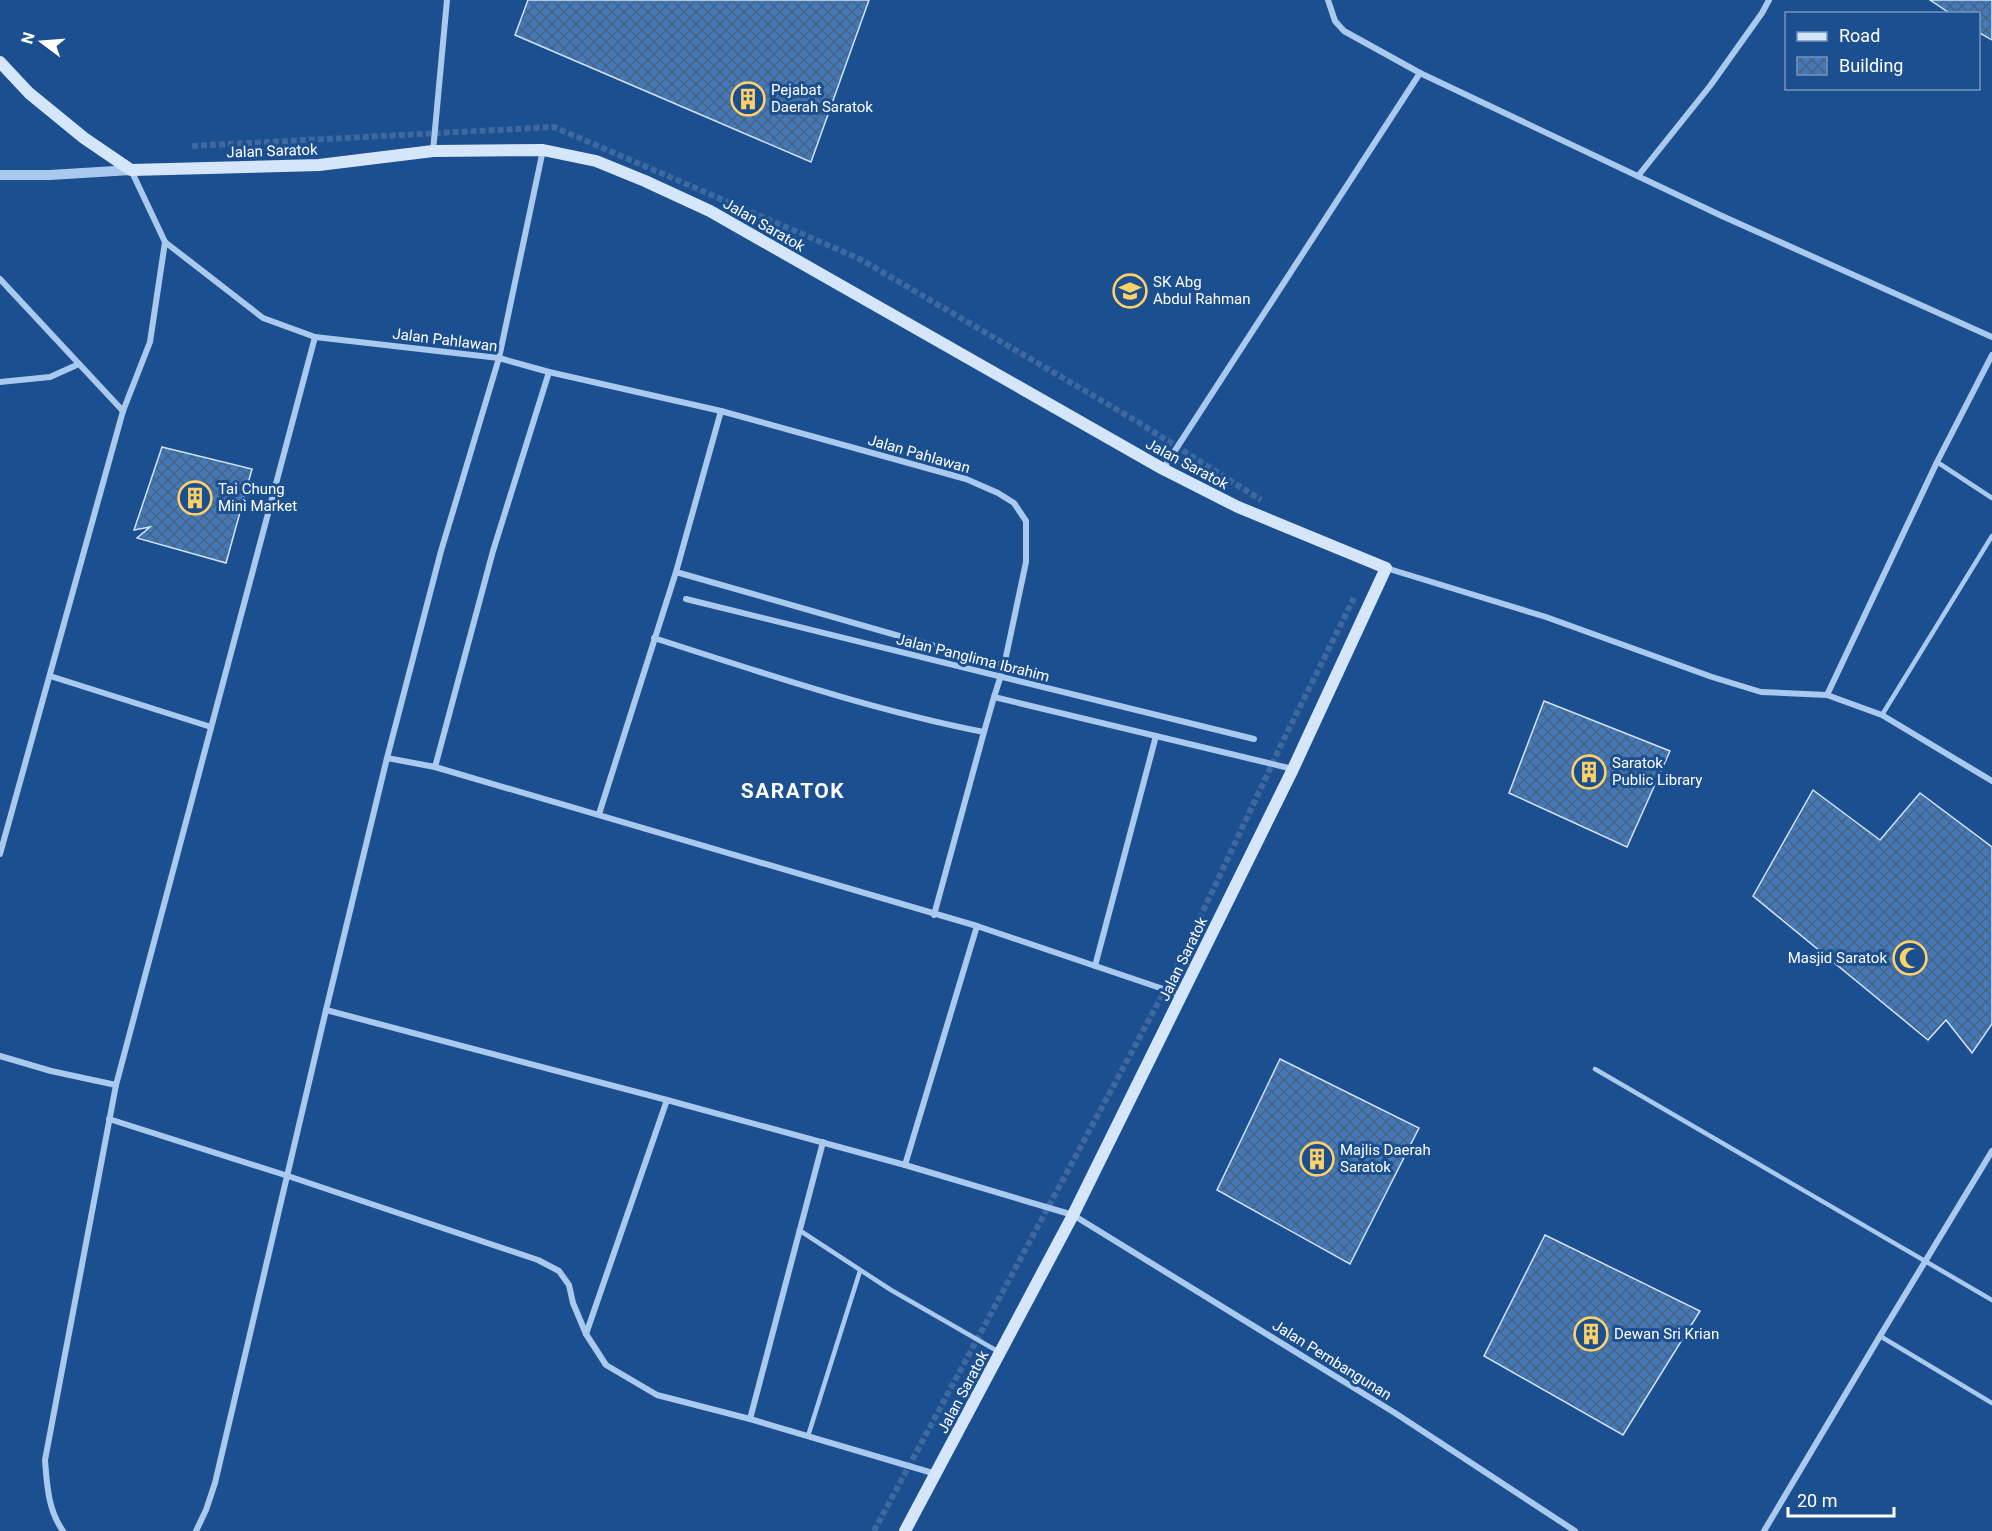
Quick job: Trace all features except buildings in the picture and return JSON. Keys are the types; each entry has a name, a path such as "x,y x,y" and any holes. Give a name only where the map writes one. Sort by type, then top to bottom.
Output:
{"main road":[{"path":"0,62 29,93 84,138 131,170"},
{"name":"Jalan Saratok","path":"131,170 319,165 433,151 543,150 596,161 645,180 710,211 1163,470 1238,507 1386,568 1293,769 1073,1215 905,1531"}],"street":[{"path":"433,151 447,0"},
{"path":"1328,0 1335,21 1344,31 1420,73 1722,216 1992,337"},
{"path":"1638,176 1710,86 1769,0"},
{"path":"1163,470 1420,73"},
{"path":"196,1531 215,1483 387,758 441,551 499,358 543,150"},
{"path":"0,175 50,175 131,170 165,242 150,342 123,411 0,854"},
{"name":"Jalan Pahlawan","path":"165,242 263,318 315,336 499,358 549,372 721,411 966,479 1014,503 1026,521 1026,562 1004,666 934,915"},
{"path":"0,279 123,411"},
{"path":"63,1531 56,1522 51,1505 45,1460 116,1085 315,336"},
{"path":"1827,695 1937,462 1992,355"},
{"path":"0,382 50,377 79,364"},
{"path":"435,767 493,551 549,372"},
{"path":"599,814 676,572 721,411"},
{"path":"1386,568 1546,617 1712,677 1761,692 1827,695 1882,715 1992,781"},
{"path":"676,572 1004,666"},
{"name":"Jalan Panglima Ibrahim","path":"686,599 1254,739"},
{"path":"654,638 803,685 948,725 984,732"},
{"path":"50,676 211,727"},
{"path":"994,697 1293,769"},
{"path":"1095,966 1156,736"},
{"path":"387,758 435,767 977,926 1182,995"},
{"path":"905,1165 977,926"},
{"name":"Jalan Pembangunan","path":"326,1010 823,1142 1073,1215 1395,1413 1575,1531"},
{"path":"0,1056 51,1071 116,1085"},
{"path":"586,1334 667,1100"},
{"path":"109,1119 538,1260 559,1271 569,1285 573,1303 586,1334 606,1365 657,1395 750,1419 937,1474"},
{"path":"750,1419 823,1142"},
{"path":"1764,1531 1992,1151"}],"lane":[{"path":"1937,462 1992,498"},
{"path":"1882,715 1992,536"},
{"path":"1595,1069 1992,1300"},
{"path":"799,1230 891,1290 1000,1353"},
{"path":"808,1436 860,1271"},
{"path":"1880,1336 1992,1403"}],"tunnel":[{"path":"192,146 554,127 860,259 1133,419 1261,500"},
{"path":"874,1531 1172,977 1283,741 1354,598"}],"place":[{"name":"Pejabat Daerah Saratok","path":"748,99"},
{"name":"SK Abg Abdul Rahman","path":"1130,291"},
{"name":"Tai Chung Mini Market","path":"195,498"},
{"name":"Saratok Public Library","path":"1589,772"},
{"name":"Masjid Saratok","path":"1910,958"},
{"name":"Majlis Daerah Saratok","path":"1317,1159"},
{"name":"Dewan Sri Krian","path":"1591,1334"}],"district":[{"name":"SARATOK","path":"793,791"}]}
